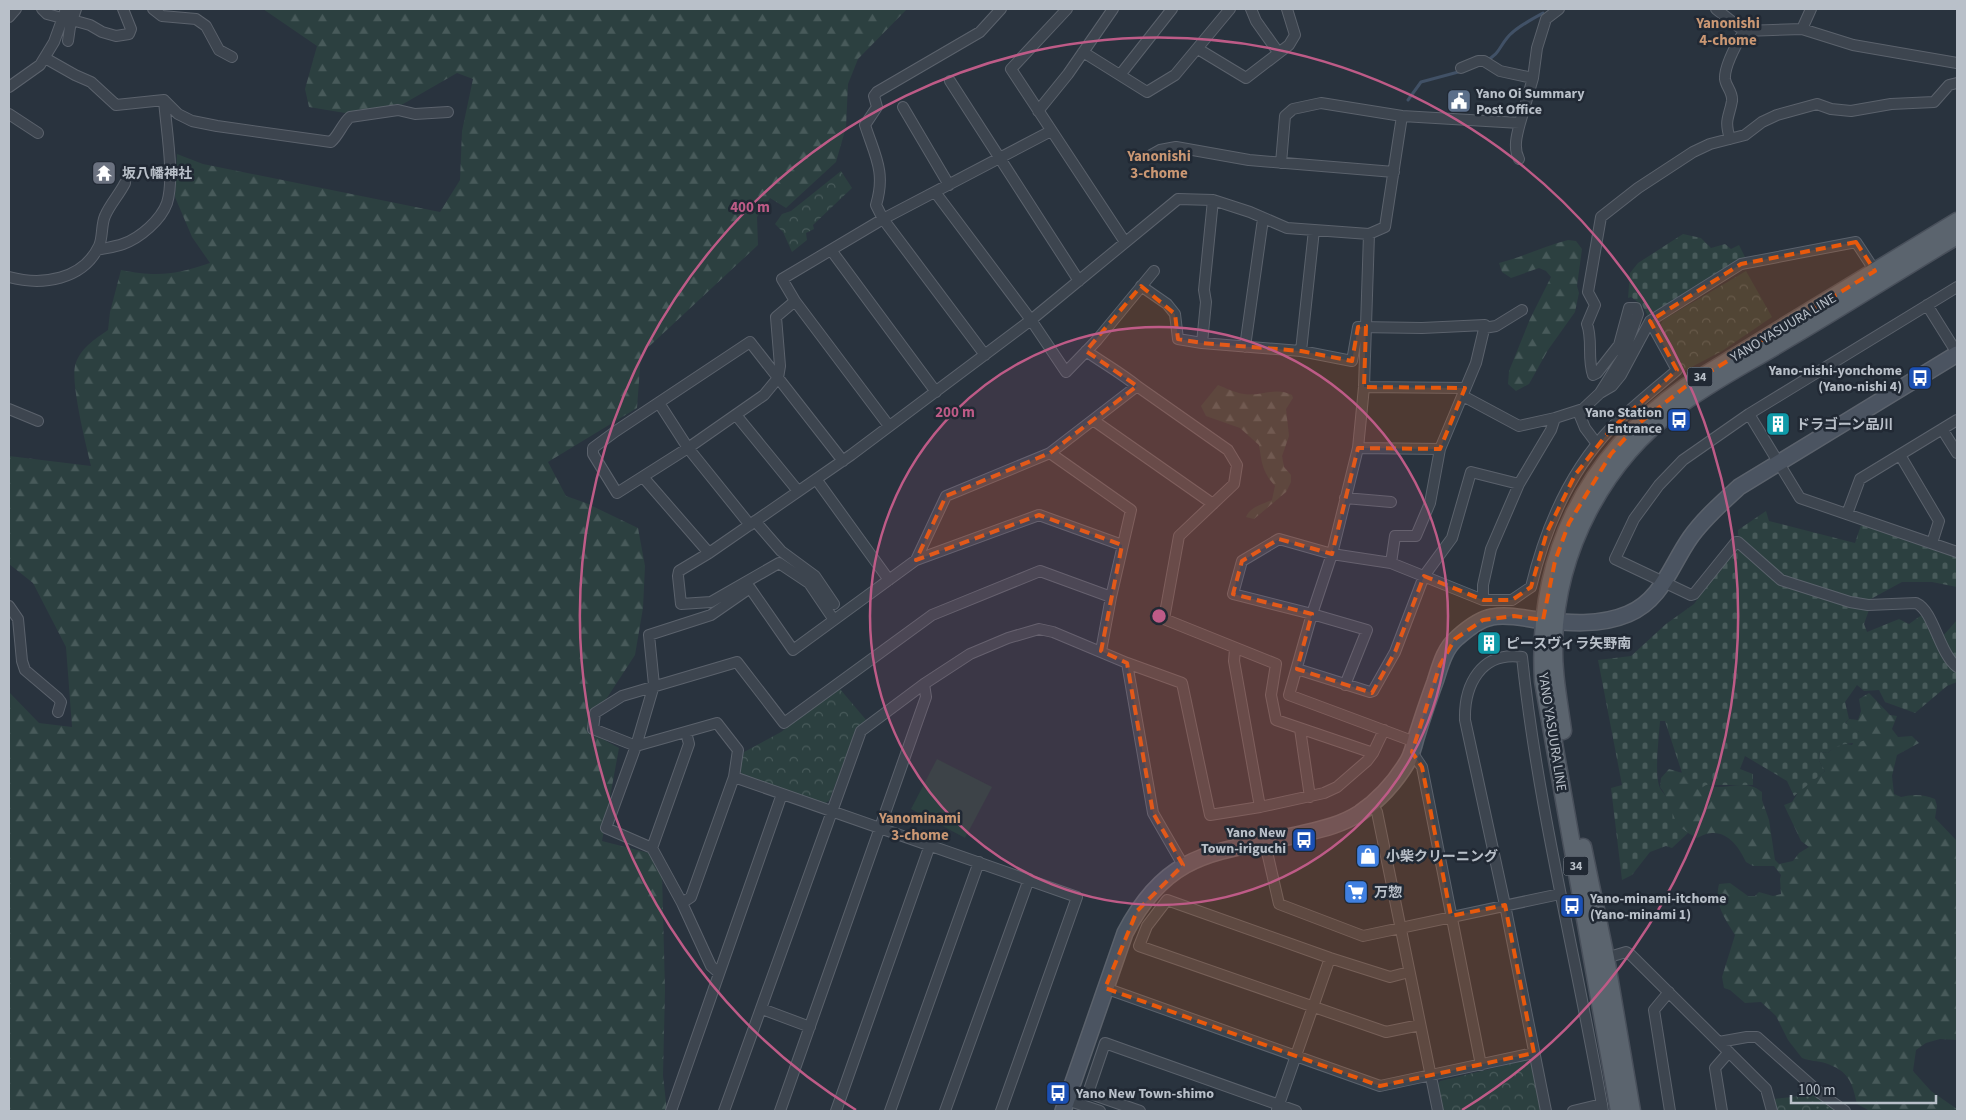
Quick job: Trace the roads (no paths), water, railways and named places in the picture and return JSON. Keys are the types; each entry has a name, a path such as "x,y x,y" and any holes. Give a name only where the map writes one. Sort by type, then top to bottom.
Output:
{"main road":[{"name":"YANO YASUURA LINE","path":"1879,277 1957,220"},
{"name":"YANO YASUURA LINE","path":"1619,1111 1543,681 1555,561 1569,523 1598,470 1624,439 1652,411 1685,387 1879,277 1957,236"},
{"name":"YANO YASUURA LINE","path":"1550,621 1556,680 1577,820 1606,958 1632,1111"}],"street":[{"path":"9,17 16,9"},
{"path":"42,9 47,14 67,16 102,32 116,36 129,34 131,29 123,9"},
{"path":"9,87 40,65 67,16 76,9"},
{"path":"153,9 162,16 196,19 206,26 219,50 232,56"},
{"path":"984,355 883,219 876,205 881,189 880,171 865,125 877,107 874,96 877,92 980,32 1001,9"},
{"path":"1067,9 1011,69 1125,242"},
{"path":"1038,111 1068,74 1113,9"},
{"path":"1120,76 1172,9"},
{"path":"1083,52 1147,92 1175,76 1230,9"},
{"path":"1251,9 1256,21 1278,52"},
{"path":"1198,49 1246,78 1289,45 1295,35 1287,9"},
{"path":"1519,159 1516,142 1533,78 1537,48 1546,19 1559,9"},
{"path":"1716,9 1744,31 1802,29 1853,45 1957,63"},
{"path":"1802,29 1811,9"},
{"path":"67,16 68,40"},
{"path":"1730,139 1726,122 1732,93 1725,81 1726,72 1737,42 1744,31"},
{"path":"44,58 91,82 116,106 164,100"},
{"path":"1461,68 1478,60 1484,61 1500,71 1533,78"},
{"path":"950,80 1079,281"},
{"path":"1600,394 1622,358 1638,314 1636,308 1629,308 1619,346 1597,373 1593,375 1590,368 1590,332 1586,324 1595,305 1588,292 1601,217 1638,188 1693,152 1710,144 1745,135 1762,122 1777,115 1817,104 1831,109 1851,111 1892,104 1934,102 1949,85 1957,83"},
{"path":"164,100 178,114 192,121 331,142 337,136 345,121 350,117 398,110 415,114 448,112"},
{"path":"97,250 122,244 137,237 150,226 166,204 170,184 164,100"},
{"path":"1281,163 1285,116 1293,109 1320,103 1402,116 1520,123"},
{"path":"903,107 948,185"},
{"path":"9,114 38,133"},
{"path":"834,620 810,583 779,564 710,602 681,604 679,571 709,553 843,461 936,392 1031,320 1178,199 1213,200 1250,212 1262,219 1286,228 1369,234 1385,227 1402,116"},
{"path":"889,426 795,301 782,280 883,219 1051,131"},
{"path":"1151,155 1160,150 1176,148 1249,160 1394,172"},
{"path":"9,277 25,281 43,282 77,271 89,261 97,250 106,214 125,183"},
{"path":"935,192 1031,320 1066,372 1154,271"},
{"path":"1202,343 1206,302 1204,290 1213,200"},
{"path":"1245,347 1262,219"},
{"path":"1301,351 1314,230"},
{"path":"1369,234 1364,387 1358,448 1332,554 1312,614 1289,696 1384,730 1414,747 1422,767 1482,1065"},
{"path":"1364,387 1464,392 1519,426 1555,418 1583,409 1612,386 1622,375 1650,321 1740,264 1856,242 1879,277"},
{"path":"831,250 936,392"},
{"path":"1141,286 1167,304 1175,314 1178,338 1202,343 1301,351 1352,361 1358,326 1422,328 1485,325 1476,362 1440,449 1430,503 1416,536 1395,536 1391,563"},
{"path":"1957,287 1749,414 1683,460 1659,485 1634,520 1615,559 1691,595 1694,594 1736,542 1738,542 1781,580 1865,605 1916,603 1921,605 1933,625 1945,652 1957,667"},
{"path":"795,301 776,317 780,366 778,378 764,395 736,416 618,493 593,454 593,448 616,431 750,342 778,378 843,461"},
{"path":"1100,1111 1065,1106 1125,933 1136,911 1151,892 1183,865 1216,852 1265,843 1335,826 1359,813 1388,788 1408,761 1440,665 1455,639 1475,624 1492,617 1514,616 1550,621 1598,622 1630,614 1649,601 1665,582 1690,538 1709,515 1739,487 1957,353 1927,305"},
{"path":"1484,328 1496,326 1522,310"},
{"path":"1345,684 1368,630 1233,594 1242,561 1279,539 1332,554 1391,563 1483,600 1512,600 1531,587 1538,555 1561,500 1597,444 1634,406 1677,370 1650,321"},
{"path":"1086,351 1109,367 1121,372 1137,386 1228,450 1237,465 1234,484 1179,536 1164,618 1235,649 1276,664 1271,695 1276,720 1373,753"},
{"path":"916,560 946,496 1050,453 1137,386"},
{"path":"659,403 688,448 752,523 782,551 815,576 834,604"},
{"path":"9,409 38,421"},
{"path":"1578,410 1585,428 1597,444"},
{"path":"1749,414 1800,498 1957,552"},
{"path":"736,416 798,492"},
{"path":"1483,600 1483,585 1492,549 1519,484 1551,430 1555,418"},
{"path":"1093,420 1213,504"},
{"path":"1848,514 1860,479 1957,420"},
{"path":"1942,429 1957,453"},
{"path":"1358,448 1440,449"},
{"path":"1050,453 1131,510 1122,545 1101,651"},
{"path":"1900,455 1939,520 1932,543"},
{"path":"1297,669 1370,692 1373,691 1395,652 1424,576 1452,538 1471,472 1519,484"},
{"path":"643,477 709,553"},
{"path":"816,479 889,580"},
{"path":"1345,498 1391,502"},
{"path":"720,973 711,966 682,903 652,848 606,828 636,746 654,685 649,635 711,615 750,588 793,650 916,560 1039,515 1122,545"},
{"path":"682,903 692,897 734,777 738,750 717,723 636,746 593,729 595,713 622,696 654,685 738,662 784,723 932,615 1040,571 1111,597"},
{"path":"9,606 18,619 22,661 25,670 58,698 61,702 58,712"},
{"path":"724,1111 861,731 924,684 970,654 1008,638 1039,629 1053,632 1127,663 1182,683 1210,815 1310,797 1337,787 1360,768 1373,753 1384,730"},
{"path":"1235,649 1234,661 1260,807"},
{"path":"1546,1111 1465,709 1469,691 1479,671 1497,658 1510,655 1522,657 1526,695 1560,894 1602,1108 1573,1111"},
{"path":"1127,663 1153,813 1183,865"},
{"path":"780,1111 926,697 924,684"},
{"path":"1300,729 1310,797"},
{"path":"652,848 689,744 686,732"},
{"path":"734,777 1077,897 1001,1111"},
{"path":"671,1111 782,794"},
{"path":"1371,803 1377,812 1438,1111"},
{"path":"1265,843 1279,904 1363,936 1560,894"},
{"path":"836,1111 930,846"},
{"path":"890,1111 978,862"},
{"path":"945,1111 1029,880"},
{"path":"1409,972 1390,977 1330,958 1167,900 1147,926 1139,946 1386,1032 1420,1025"},
{"path":"1606,958 1626,952 1631,955 1766,1090 1772,1111"},
{"path":"1278,1108 1330,958"},
{"path":"1105,988 1380,1086 1534,1053"},
{"path":"1669,992 1654,1010 1670,1111"},
{"path":"762,1009 810,1027"},
{"path":"1719,1042 1757,1037 1820,1093 1850,1111"},
{"path":"1140,1111 1088,1093 1104,1043 1278,1108 1296,1111"},
{"path":"1722,1111 1715,1068 1729,1052"}],"waterway":[{"path":"1486,61 1496,53 1515,30 1543,13"},
{"path":"1408,100 1421,82 1462,71"}],"place":[{"name":"Yano Oi Summary Post Office","path":"1459,101"},
{"name":"坂八幡神社","path":"104,173"},
{"name":"Yano-nishi-yonchome (Yano-nishi 4)","path":"1920,378"},
{"name":"Yano Station Entrance","path":"1679,420"},
{"name":"ドラゴーン品川","path":"1778,424"},
{"name":"ピースヴィラ矢野南","path":"1489,643"},
{"name":"Yano New Town-iriguchi","path":"1304,840"},
{"name":"小柴クリーニング","path":"1368,856"},
{"name":"万惣","path":"1356,892"},
{"name":"Yano-minami-itchome (Yano-minami 1)","path":"1572,906"},
{"name":"Yano New Town-shimo","path":"1058,1093"}],"district":[{"name":"Yanonishi 4-chome","path":"1728,32"},
{"name":"Yanonishi 3-chome","path":"1159,164"},
{"name":"Yanominami 3-chome","path":"920,826"}]}
